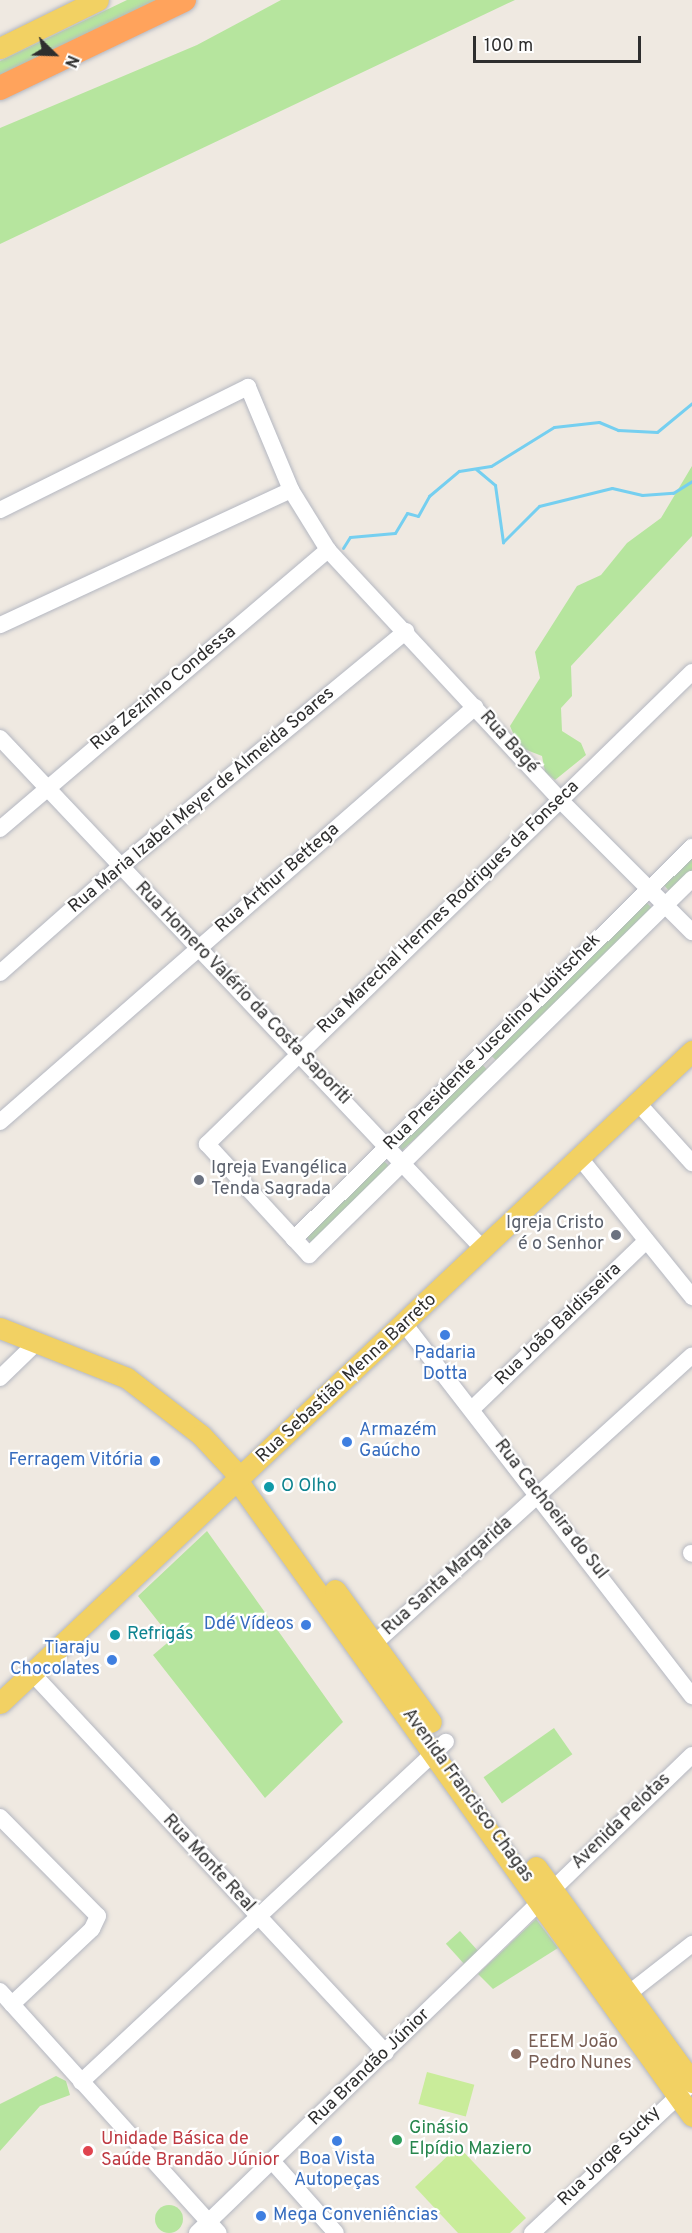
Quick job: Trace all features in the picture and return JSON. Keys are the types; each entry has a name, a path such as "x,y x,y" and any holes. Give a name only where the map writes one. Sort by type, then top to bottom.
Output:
{"highway":[{"path":"0,88 184,0"}],"main road":[{"path":"0,48 98,0"},
{"name":"Rua Sebastião Menna Barreto","path":"0,1703 241,1476 406,1326 692,1051"},
{"name":"Avenida Francisco Chagas","path":"0,1328 147,1390 241,1476 548,1895 688,2097"}],"street":[{"name":"Rua Bagé","path":"0,510 248,387 291,490 328,550 406,631 560,800 692,932"},
{"path":"0,625 291,490"},
{"name":"Rua Zezinho Condessa","path":"0,829 328,550"},
{"name":"Rua Maria Izabel Meyer de Almeida Soares","path":"0,973 120,867 406,631"},
{"name":"Rua Marechal Hermes Rodrigues da Fonseca","path":"294,1239 207,1144 692,672"},
{"name":"Rua Arthur Bettega","path":"0,1122 475,707"},
{"name":"Rua Homero Valério da Costa Saporiti","path":"0,738 197,950 388,1147 484,1250"},
{"name":"Rua Presidente Juscelino Kubitschek","path":"692,847 294,1239 309,1255 692,879"},
{"path":"481,1055 497,1070"},
{"path":"638,1103 692,1163"},
{"path":"580,1158 692,1297"},
{"name":"Rua João Baldisseira","path":"472,1409 646,1241"},
{"name":"Rua Cachoeira do Sul","path":"406,1326 692,1696"},
{"path":"0,1378 36,1343"},
{"name":"Rua Santa Margarida","path":"369,1648 692,1355"},
{"name":"Rua Monte Real","path":"32,1673 386,2053"},
{"path":"81,2082 440,1747"},
{"name":"Avenida Pelotas","path":"548,1895 692,1755"},
{"path":"0,1817 98,1916 92,1929 6,1998 208,2229"},
{"name":"Rua Brandão Júnior","path":"208,2229 272,2161 548,1895"},
{"path":"621,2000 692,1944"},
{"name":"Rua Jorge Sucky","path":"532,2233 688,2097"},
{"path":"272,2161 336,2233"}],"green space":[{"path":"127,0 161,0 0,76 0,61"},
{"path":"281,0 515,0 0,244 0,128 197,45"},
{"path":"692,466 692,536 571,666 572,696 561,708 562,731 581,743 586,755 555,780 545,772 542,756 519,747 510,726 540,678 535,652 577,586 601,575 627,543 661,518"},
{"path":"692,856 692,872 671,893 663,884"},
{"path":"646,902 654,910 500,1064 492,1056"},
{"path":"481,1063 489,1072 402,1150 394,1141"},
{"path":"383,1160 391,1168 314,1245 306,1237"},
{"path":"207,1531 343,1722 265,1798 153,1655 172,1639 138,1596"},
{"path":"554,1728 572,1754 502,1804 484,1777"},
{"path":"536,1919 558,1948 493,1989 478,1974"},
{"path":"460,1931 478,1951 464,1964 446,1944"},
{"path":"427,2072 474,2085 466,2117 418,2104"},
{"path":"56,2076 66,2081 70,2095 40,2106 0,2151 0,2104"},
{"path":"458,2146 526,2218 510,2233 458,2233 415,2187"},
{"path":"169,2205 179,2209 183,2219 179,2229 169,2233 159,2229 155,2219 159,2209"}],"waterway":[{"path":"343,548 350,537 395,533 407,513 418,516 429,496 459,471 491,466 554,427 599,422 618,430 657,432 692,403"},
{"path":"476,469 495,485 503,542 539,506 612,488 642,495 673,493 692,481"}],"place":[{"name":"Igreja Evangélica Tenda Sagrada","path":"199,1180"},
{"name":"Igreja Cristo é o Senhor","path":"616,1235"},
{"name":"Padaria Dotta","path":"445,1335"},
{"name":"Armazém Gaúcho","path":"347,1442"},
{"name":"Ferragem Vitória","path":"155,1461"},
{"name":"O Olho","path":"269,1487"},
{"name":"Ddé Vídeos","path":"306,1625"},
{"name":"Refrigás","path":"115,1635"},
{"name":"Tiaraju Chocolates","path":"112,1660"},
{"name":"EEEM João Pedro Nunes","path":"516,2054"},
{"name":"Ginásio Elpídio Maziero","path":"397,2140"},
{"name":"Boa Vista Autopeças","path":"337,2141"},
{"name":"Unidade Básica de Saúde Brandão Júnior","path":"88,2151"},
{"name":"Mega Conveniências","path":"261,2216"}]}
